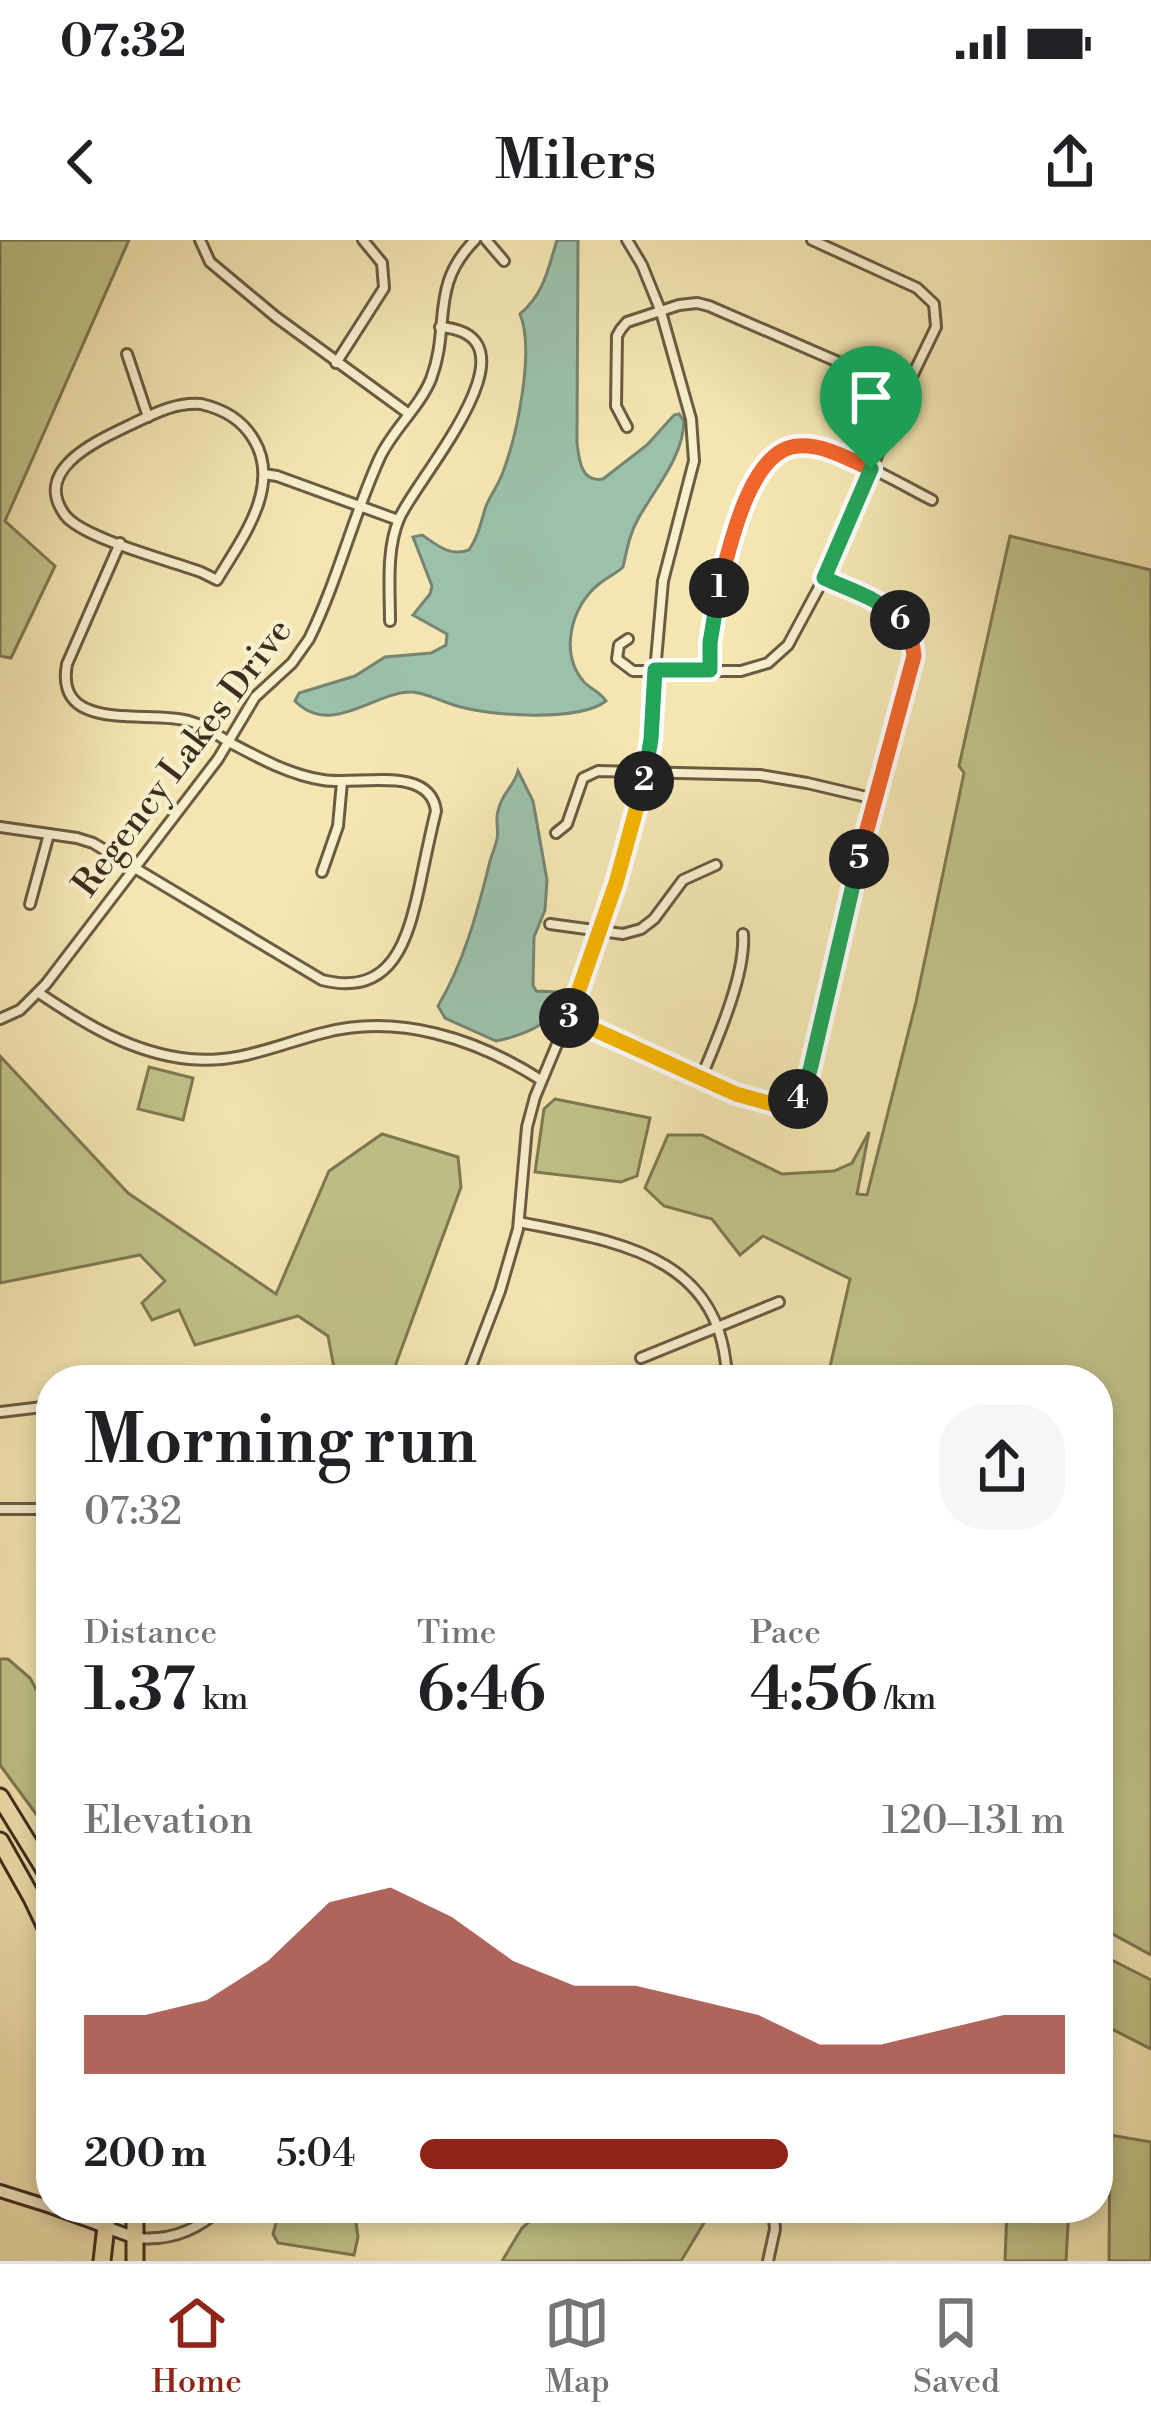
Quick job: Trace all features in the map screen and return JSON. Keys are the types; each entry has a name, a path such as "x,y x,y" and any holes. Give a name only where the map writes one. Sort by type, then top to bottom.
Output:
{"highway":[{"path":"0,1797 36,1856"},
{"path":"0,1841 36,1909"},
{"path":"102,2261 107,2223"},
{"path":"135,2261 136,2223"}],"main road":[{"path":"0,2192 36,2203"},
{"path":"91,2223 136,2238"}],"street":[{"path":"200,240 211,262 409,414"},
{"path":"337,363 384,288 382,263 363,240"},
{"name":"Regency Lakes Drive","path":"0,1019 20,1010 39,993 229,742 255,697 292,663 309,639 384,448 430,382 447,284 459,259 476,240"},
{"path":"486,240 504,261"},
{"path":"472,1365 500,1291 519,1222 527,1127 600,932 646,773 663,581 691,477 691,419 662,312 627,240"},
{"path":"628,639 619,645 617,659 633,671 741,670 768,663 788,646 824,578 936,327 934,304 917,288 812,240"},
{"path":"627,427 616,406 617,336 627,322 679,305 709,306 905,391"},
{"path":"390,620 392,549 398,520 456,430 481,355 473,337 463,330 440,327"},
{"path":"128,354 148,417"},
{"path":"190,403 237,419 261,454 264,474 260,499 217,580 85,530 67,517 58,501 57,484 63,469 83,448 168,408 190,403"},
{"path":"710,670 716,600 730,543 754,480 775,454 795,446 825,449 932,500"},
{"path":"264,474 398,520"},
{"path":"0,827 94,843 322,980 341,983 375,975 394,960 408,933 436,811 428,790 415,783 342,782 291,772 189,721 98,714 71,698 65,680 67,664 120,543"},
{"path":"568,1019 736,1094 790,1104 804,1091 914,656 906,627 893,613 824,578"},
{"path":"556,833 567,824 583,778 598,771 784,778 875,800"},
{"path":"322,872 338,826 342,782"},
{"path":"30,904 49,834"},
{"path":"550,924 622,934 640,929 654,919 683,880 716,865"},
{"path":"701,1078 741,967 742,934"},
{"path":"39,993 124,1043 169,1056 248,1056 323,1033 366,1026 406,1027 439,1034 541,1081"},
{"path":"519,1222 608,1241 672,1269 706,1306 726,1365"},
{"path":"641,1358 779,1302"},
{"path":"0,1412 36,1408"},
{"path":"0,1509 36,1509"},
{"path":"136,2238 180,2234 201,2223"},
{"path":"768,2261 774,2223"}],"green space":[{"path":"0,240 129,240 5,521 55,566 11,658 0,656"},
{"path":"1010,536 1151,570 1151,1955 1113,1934 1113,1365 830,1365 850,1279 763,1236 740,1255 712,1219 664,1206 645,1188 668,1135 702,1135 782,1174 834,1171 852,1163 869,1132 857,1194 867,1195 916,1002 964,773 959,766"},
{"path":"0,1056 128,1193 276,1294 329,1171 382,1134 458,1157 461,1187 396,1365 333,1365 328,1336 298,1316 195,1345 179,1310 152,1320 142,1303 165,1281 140,1255 0,1283"},
{"path":"149,1067 193,1078 183,1120 138,1109"},
{"path":"555,1099 650,1118 637,1176 621,1182 535,1172 544,1109"},
{"path":"0,1659 8,1659 36,1689 36,1814 0,1765"},
{"path":"1113,1961 1151,1980 1151,2049 1113,2030"},
{"path":"1113,2136 1151,2142 1151,2261 1109,2261"},
{"path":"276,2223 356,2223 358,2237 354,2255 278,2243 273,2234"},
{"path":"528,2223 704,2223 681,2261 502,2261"},
{"path":"1006,2223 1068,2223 1066,2261 1005,2261"}],"shaded area":[{"path":"557,240 578,240 577,443 586,474 603,479 647,445 674,415 684,421 679,448 635,525 623,567 589,593 575,617 570,644 576,670 606,701 576,712 512,714 472,710 412,692 338,714 309,711 295,701 299,693 355,676 385,657 431,653 446,645 447,634 413,615 432,586 413,537 422,535 456,552 469,550 475,540 514,437 525,370 520,314 540,289"},
{"path":"518,771 533,801 547,880 545,910 534,937 533,985 536,991 557,992 561,1000 543,1023 496,1041 445,1018 438,1006 468,938 497,839 500,804"}],"route":[{"path":"795,446 825,449 871,469 824,578 893,613 906,627 914,656 804,1091 790,1104 772,1104 736,1094 568,1019 616,883 646,773 655,670 710,670 716,600 730,543 754,480 775,454 795,446"}]}
